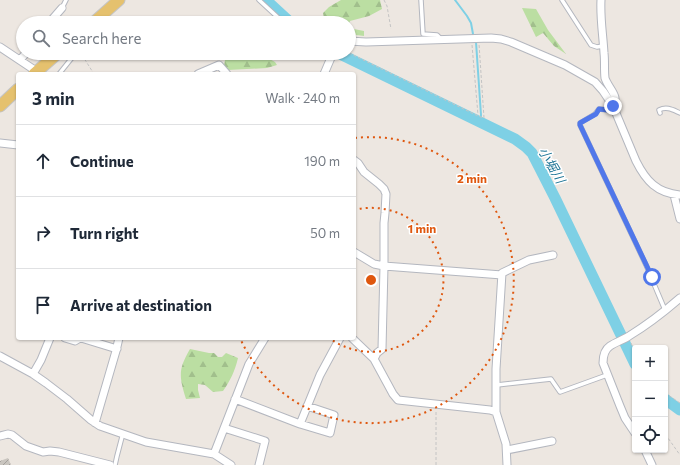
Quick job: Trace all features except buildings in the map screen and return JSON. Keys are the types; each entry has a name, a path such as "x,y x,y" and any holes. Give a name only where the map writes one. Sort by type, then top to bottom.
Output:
{"main road":[{"path":"100,16 119,0"},
{"path":"38,72 51,60"},
{"path":"0,106 16,91"}],"street":[{"path":"601,0 600,18 604,71 606,80 615,95 616,102 613,106"},
{"path":"55,16 62,8"},
{"path":"356,41 475,38 502,39 565,65 595,82 603,91 613,106 636,162 644,176 661,191 677,195 680,219"},
{"path":"0,47 16,57"},
{"path":"20,60 36,72"},
{"path":"325,72 328,60"},
{"path":"203,72 220,65 225,72"},
{"path":"0,143 16,145"},
{"path":"356,162 364,172 384,189 386,194 384,223 382,348 377,353 374,360"},
{"path":"356,253 374,264 384,266 502,275"},
{"path":"507,465 506,444 496,412 496,369 502,273 529,260 553,255"},
{"path":"632,428 625,418 603,363 605,351 609,346 625,338 680,298"},
{"path":"33,374 49,340"},
{"path":"88,340 117,348"},
{"path":"95,423 119,340"},
{"path":"214,454 249,364 264,340"},
{"path":"300,424 320,375 339,340"},
{"path":"354,340 374,360 393,394 398,400 490,410 496,412"},
{"path":"1,358 33,374 100,426 146,442 214,454 231,465"},
{"path":"235,399 300,424 330,433 334,415 307,406"},
{"path":"224,428 265,442 258,465"},
{"path":"0,436 8,434 12,435 26,446 43,452 59,452 110,465"},
{"path":"507,450 552,441"},
{"path":"646,453 652,465"}],"lane":[{"path":"62,8 66,0"},
{"path":"259,0 276,16"},
{"path":"421,0 423,34 437,36 441,39"},
{"path":"562,0 591,44 603,46"},
{"path":"61,72 70,60"},
{"path":"613,106 608,110 599,109 596,114 580,123 580,125 646,265 665,310"},
{"path":"660,113 659,110 667,108 680,113"},
{"path":"497,385 551,379 560,392 608,375"},
{"path":"115,465 123,433"}],"path":[{"path":"384,0 387,6 391,28"},
{"path":"356,56 484,118 475,38"},
{"path":"475,38 478,116"},
{"path":"84,60 93,72"},
{"path":"625,338 632,348"},
{"path":"668,395 680,403"},
{"path":"436,405 436,465"},
{"path":"668,438 680,455"}],"green space":[{"path":"341,0 380,0 382,9 369,16 356,19 356,16 324,16 323,13 329,7"},
{"path":"522,8 536,9 548,30 566,54 554,46 543,33 536,37"},
{"path":"356,29 364,31 364,36 356,35"},
{"path":"225,60 271,60 277,65 267,68 228,70 224,66"},
{"path":"190,349 214,353 218,357 222,357 226,353 238,358 232,376 223,391 213,392 205,385 198,384 200,398 186,399 181,373 183,362"}],"waterway":[{"name":"小堀川","path":"266,0 283,16"},
{"path":"455,0 471,23 473,34"},
{"path":"476,42 481,115 480,122"},
{"name":"小堀川","path":"352,60 515,139 532,153 632,358"},
{"name":"小堀川","path":"668,401 680,410"}],"route":[{"path":"613,106 608,110 599,109 596,114 580,123 580,125 652,277"}]}
